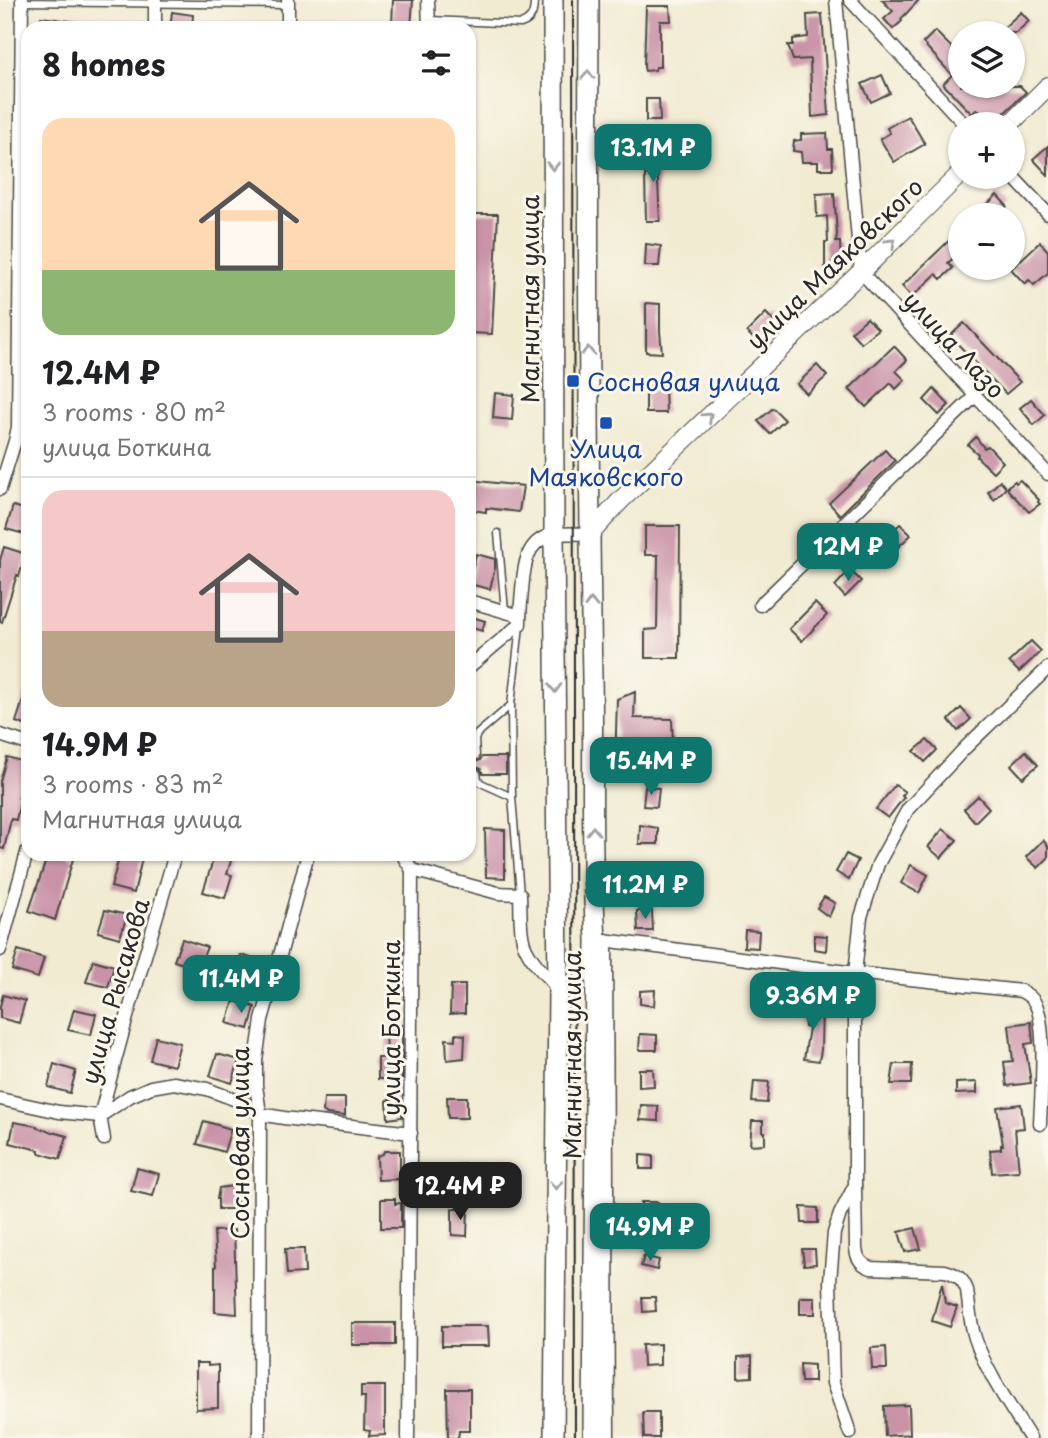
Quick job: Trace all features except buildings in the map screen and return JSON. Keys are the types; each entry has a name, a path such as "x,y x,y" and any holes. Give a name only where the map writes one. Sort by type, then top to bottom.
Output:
{"main road":[{"name":"Магнитная улица","path":"553,0 558,989 554,1438"},
{"name":"Магнитная улица","path":"589,0 593,905 601,939 593,1438"},
{"path":"1022,112 1048,86"},
{"name":"улица Маяковского","path":"590,534 620,501 948,186"}],"street":[{"path":"428,0 429,21"},
{"path":"836,0 861,272"},
{"path":"850,0 953,112"},
{"path":"22,1 22,21"},
{"path":"155,1 155,21"},
{"path":"288,2 288,21"},
{"path":"21,108 18,427 21,438"},
{"path":"1024,189 1048,214"},
{"name":"улица Лазо","path":"861,272 1048,474"},
{"path":"760,605 975,396"},
{"path":"0,489 21,443"},
{"path":"476,661 520,620 525,562 536,543 554,534 590,534"},
{"path":"476,603 505,611 520,620"},
{"path":"1030,1438 999,1390 985,1362 974,1337 967,1290 959,1277 945,1271 871,1268 865,1266 857,1256 855,973 861,917 878,864 908,809 965,748 1048,667"},
{"path":"0,736 21,742"},
{"path":"0,950 25,861"},
{"name":"улица Рысакова","path":"104,1139 100,1116 173,861"},
{"name":"Сосновая улица","path":"258,1438 260,1114 256,1060 262,1020 306,861"},
{"path":"406,861 412,870 498,893 520,894 524,944 530,957 558,989"},
{"name":"улица Боткина","path":"408,1438 412,870"},
{"path":"608,1438 601,939 855,973 1021,991 1029,995 1038,1009 1042,1033 1040,1124"},
{"path":"0,1099 59,1112 100,1116 130,1096 151,1087 174,1083 207,1089 244,1104 260,1114 411,1133"},
{"path":"850,1433 833,1383 830,1281 834,1233 839,1214 855,1185"}],"lane":[{"path":"476,24 521,24 533,14 534,0"},
{"path":"22,1 288,2"},
{"path":"498,533 505,611"},
{"path":"520,620 511,705 512,797 520,894"},
{"path":"476,737 511,705"},
{"path":"477,774 481,783 512,797"}],"tram line":[{"path":"573,0 575,1438"}],"place":[{"name":"Сосновая улица","path":"573,381"},
{"name":"Улица Маяковского","path":"606,423"}]}
